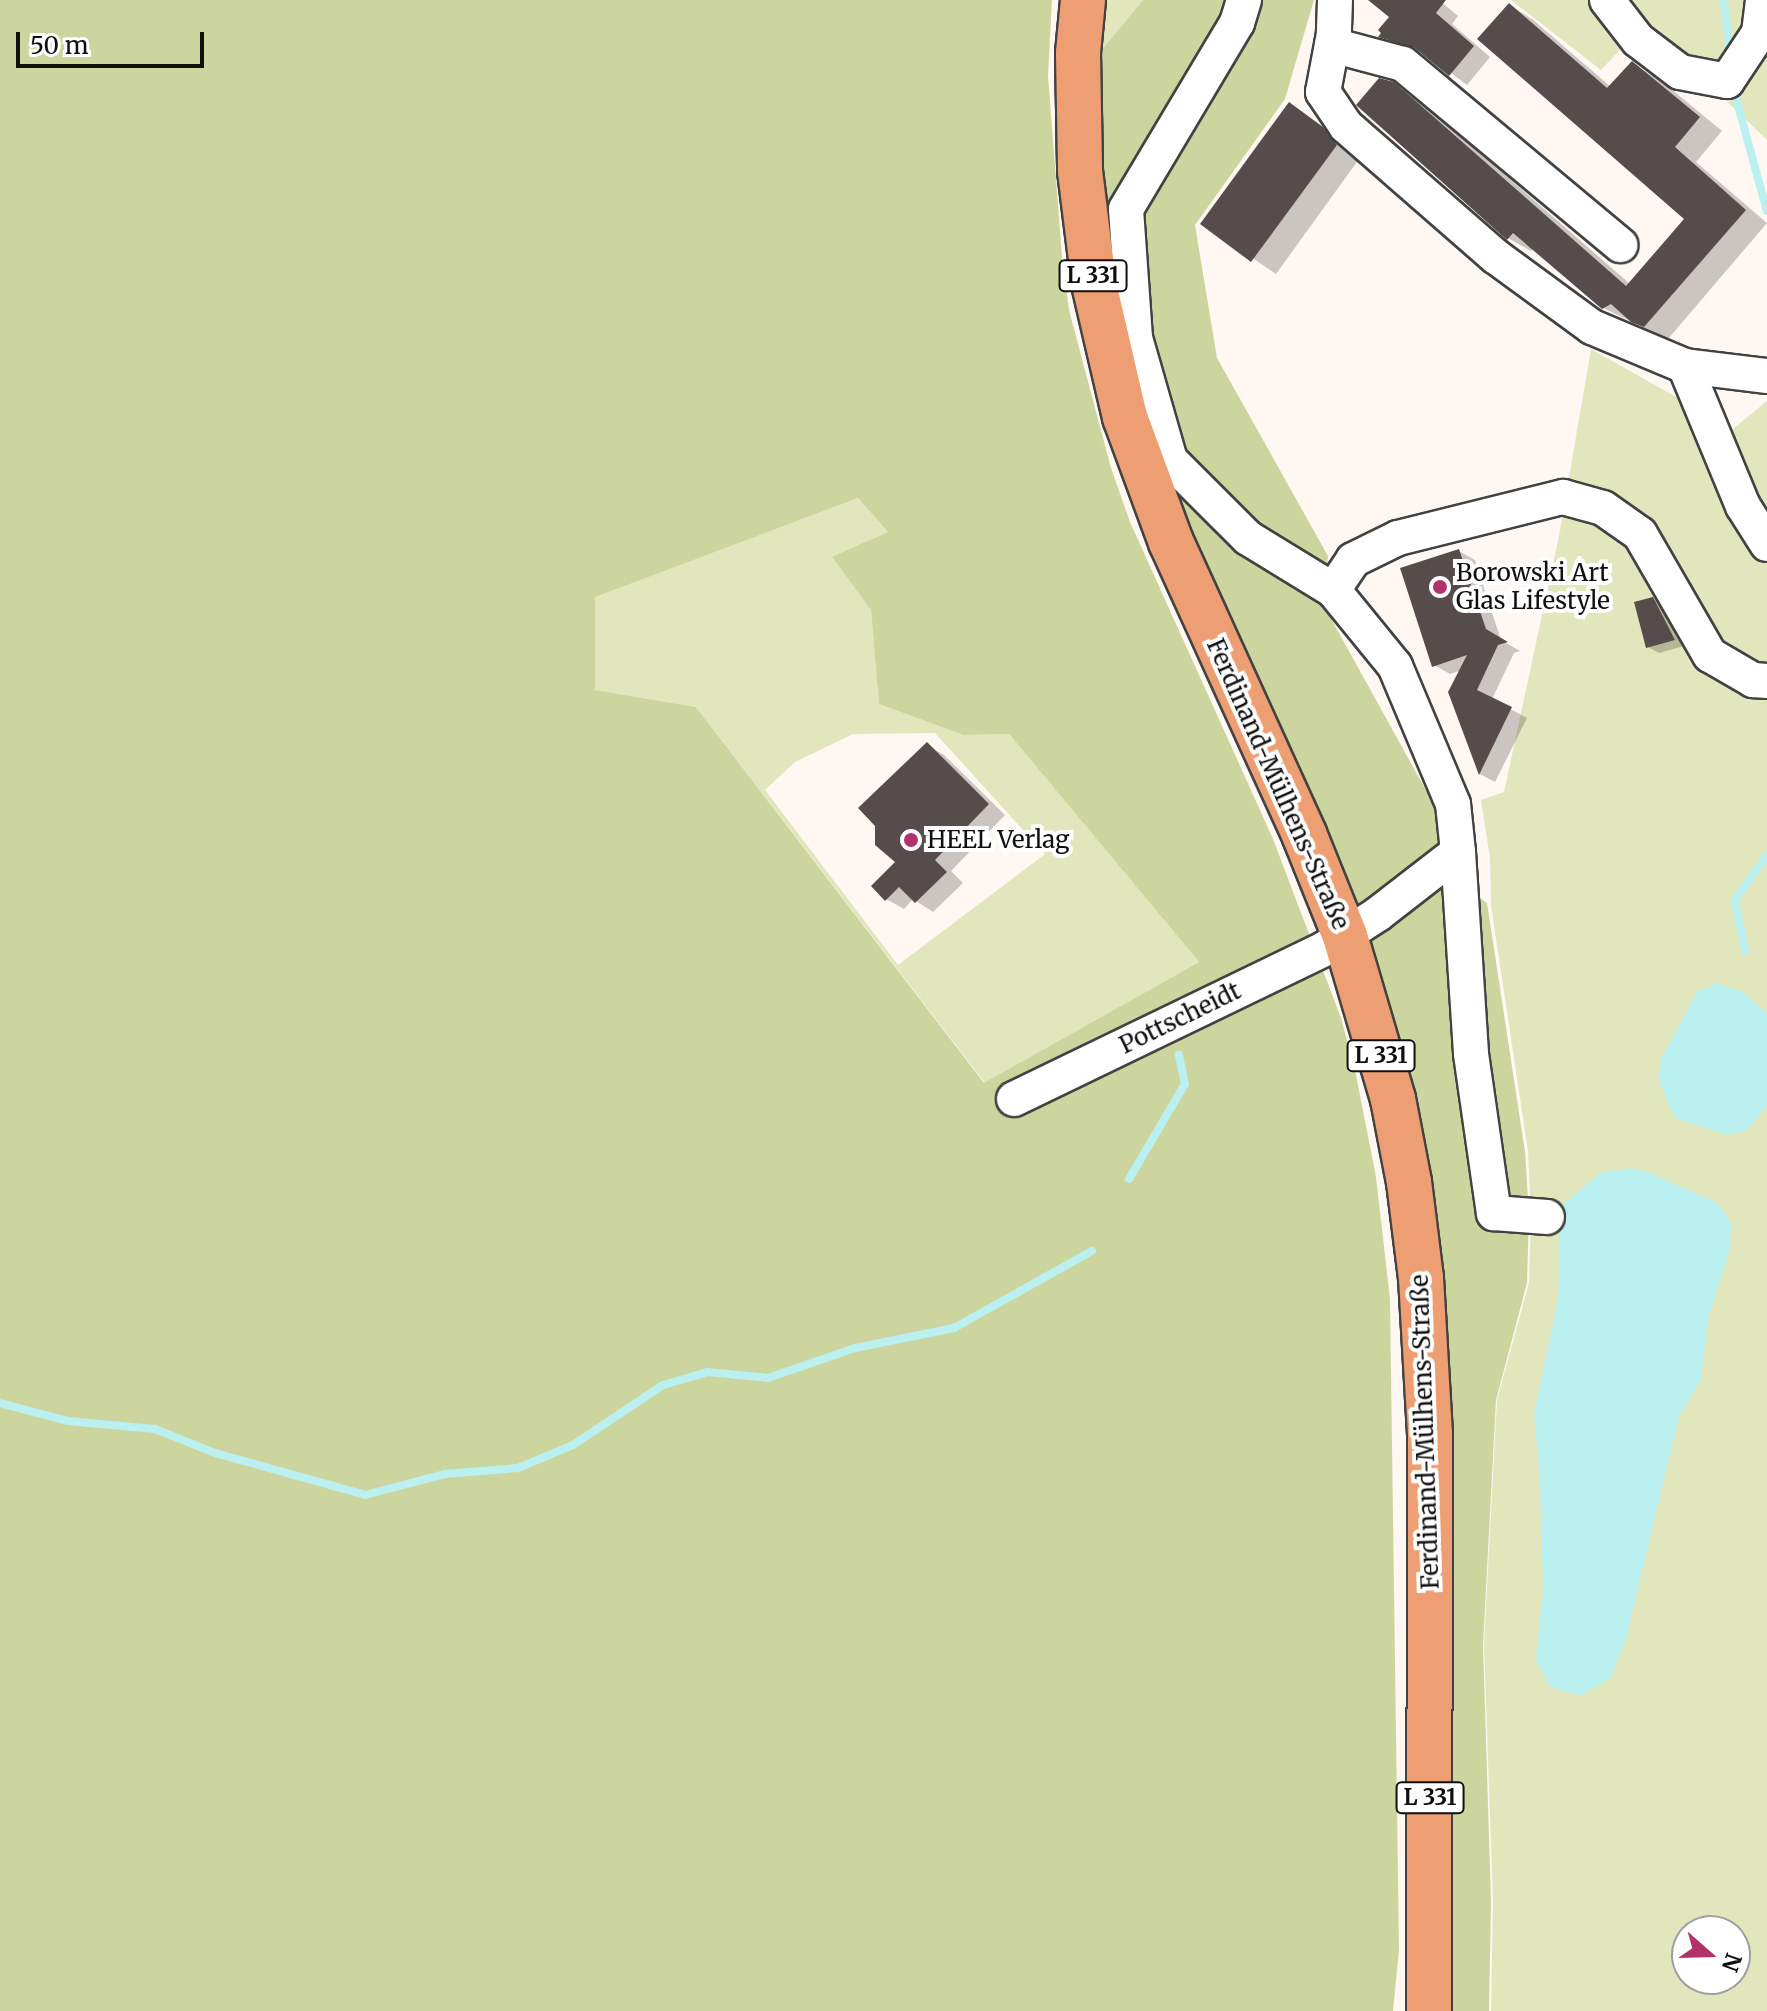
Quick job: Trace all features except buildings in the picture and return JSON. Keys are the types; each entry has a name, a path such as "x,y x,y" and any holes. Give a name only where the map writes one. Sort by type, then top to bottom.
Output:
{"main road":[{"name":"Ferdinand-Mülhens-Straße","path":"1083,0 1078,53 1080,171 1094,284 1125,417 1171,542 1304,834 1345,936 1393,1099 1421,1278 1430,1434 1429,2011"}],"lane":[{"path":"1244,0 1237,23 1126,209 1135,338 1170,460 1248,538 1333,590 1395,666 1453,804 1471,1054 1494,1213 1547,1217"},
{"path":"1335,0 1332,45 1323,92 1346,126 1495,256 1592,327 1685,366 1767,376"},
{"path":"1607,0 1638,40 1680,72 1727,81 1759,33 1763,0"},
{"path":"1332,45 1403,64 1620,245"},
{"path":"1685,366 1743,506 1767,544"},
{"path":"1333,590 1353,560 1398,538 1563,497 1603,508 1640,534 1710,655 1753,680 1767,681"},
{"name":"Pottscheidt","path":"1014,1099 1345,936 1458,852"}],"green space":[{"path":"0,0 1052,0 1048,76 1062,257 1069,310 1111,468 1130,522 1273,839 1341,1018 1355,1070 1376,1177 1390,1299 1399,1950 1393,2011 0,2011","holes":["858,498 888,532 832,557 871,610 879,704 963,735 1009,734 1199,962 984,1083 696,707 595,690 595,597"]},
{"path":"1098,0 1143,0 1095,58"},
{"path":"1143,0 1314,0 1285,99 1195,225 1217,358 1328,556 1323,604 1439,814 1452,878 1487,903 1525,1152 1529,1214 1527,1283 1496,1400 1483,1645 1491,1902 1489,2011 1441,2011 1434,1277 1393,1020 1303,795 1184,533 1116,295 1097,152 1095,58"},
{"path":"1511,0 1767,0 1767,140 1645,23 1601,70"},
{"path":"1591,349 1733,429 1767,401 1767,2011 1491,2011 1493,1901 1484,1644 1497,1400 1529,1283 1531,1215 1528,1151 1491,905 1490,858 1481,800 1504,792 1559,536"},
{"path":"858,498 888,532 833,558 871,610 879,704 963,735 1009,734 1199,962 985,1083 696,707 594,690 594,597","holes":["935,733 1045,854 898,965 765,790 795,762 853,734"]}],"water":[{"path":"1718,983 1744,993 1767,1014 1767,1106 1746,1131 1727,1135 1675,1118 1658,1079 1661,1059 1697,992"},
{"path":"1630,1168 1646,1171 1717,1203 1731,1223 1730,1249 1708,1319 1701,1379 1679,1416 1626,1638 1611,1677 1581,1696 1550,1687 1536,1660 1543,1589 1540,1478 1534,1414 1558,1300 1561,1206 1600,1173"}],"waterway":[{"path":"1724,0 1729,45"},
{"path":"1736,98 1767,211"},
{"path":"1745,951 1735,900 1767,855"},
{"path":"1129,1179 1185,1084 1179,1055"},
{"path":"0,1403 68,1421 155,1429 215,1453 365,1495 445,1474 518,1468 573,1445 663,1385 708,1372 768,1378 855,1348 954,1328 1092,1251"}],"place":[{"name":"Borowski Art Glas Lifestyle","path":"1440,587"},
{"name":"HEEL Verlag","path":"911,840"}]}
